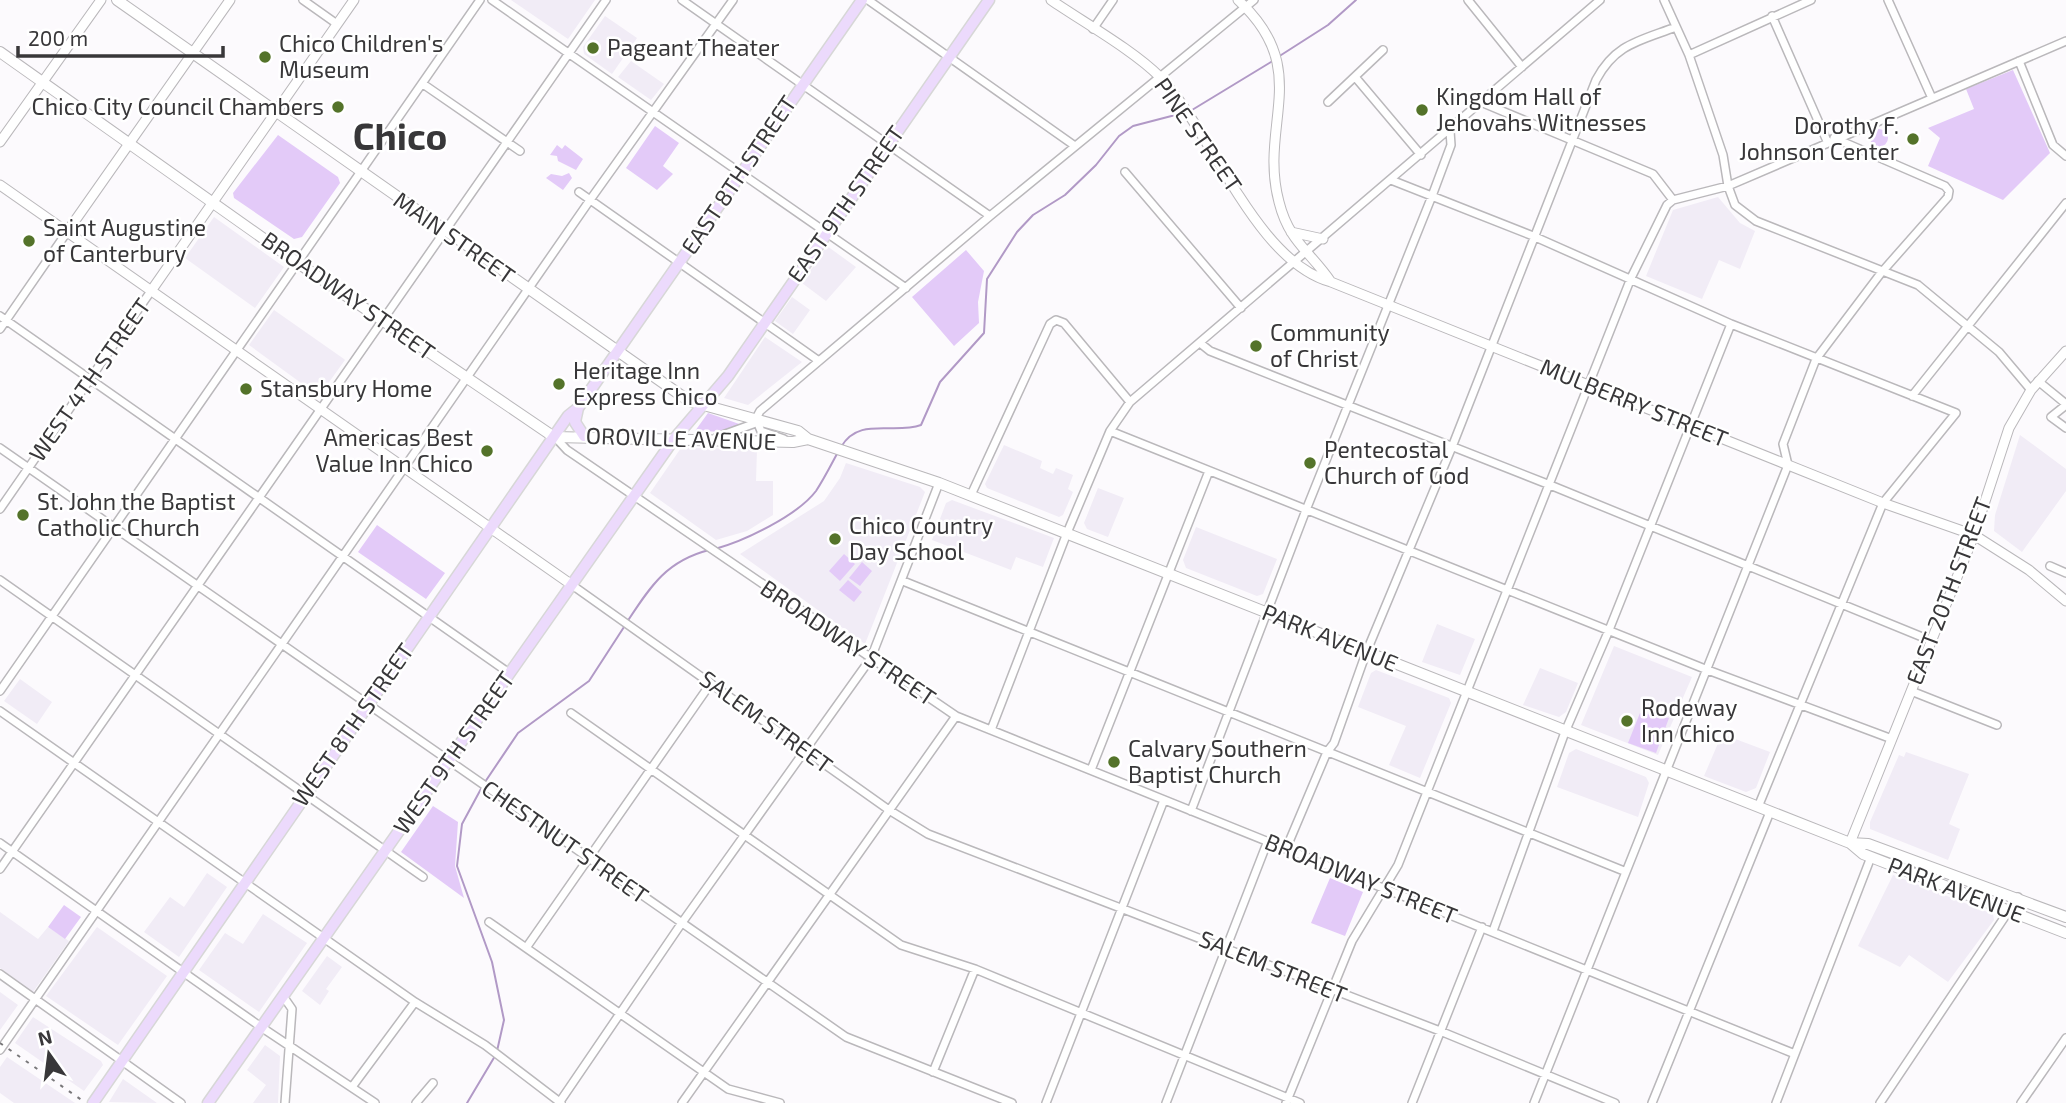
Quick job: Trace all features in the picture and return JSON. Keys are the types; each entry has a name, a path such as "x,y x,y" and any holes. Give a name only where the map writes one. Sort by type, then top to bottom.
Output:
{"main road":[{"name":"MAIN STREET","path":"117,0 689,401 756,418 798,432 808,439"},
{"name":"EAST 8TH STREET","path":"617,351 801,83 862,0"},
{"name":"EAST 9TH STREET","path":"703,406 719,389 989,0"},
{"name":"BROADWAY STREET","path":"0,52 298,263 554,437"},
{"name":"WEST 8TH STREET","path":"93,1103 246,882 304,793 430,617 568,416 578,408 617,351"},
{"name":"WEST 9TH STREET","path":"208,1103 674,439 703,406"},
{"path":"578,408 575,422 584,436"},
{"name":"OROVILLE AVENUE","path":"554,437 793,442 808,439"},
{"name":"PARK AVENUE","path":"808,439 971,495 1770,812 1850,842 1868,844 2066,916"},
{"name":"PARK AVENUE","path":"1850,842 1871,858 2066,933"}],"street":[{"path":"0,142 102,0"},
{"path":"0,329 3,318 67,232 230,0"},
{"path":"303,0 337,24"},
{"name":"WEST 4TH STREET","path":"0,509 354,0"},
{"path":"0,691 480,0"},
{"path":"492,0 906,288"},
{"path":"0,869 606,0"},
{"path":"682,0 990,216"},
{"path":"0,1050 590,200 733,0"},
{"path":"869,0 1075,146"},
{"name":"PINE STREET","path":"1051,0 1160,77 1253,214 1295,262 1319,278 1331,282"},
{"path":"1093,29 1113,0"},
{"path":"708,440 743,430 753,424 760,411 990,216 1160,77 1241,3 1254,0"},
{"path":"1468,0 1522,67"},
{"path":"991,730 1066,533 1110,431 1130,402 1483,103 1600,0"},
{"path":"1664,0 1689,55 1723,155 1728,186 1735,205 1747,216 1881,273 1918,285 1968,324 2009,362 2031,390"},
{"path":"1689,55 1811,0"},
{"path":"1888,0 1931,96"},
{"name":"MULBERRY STREET","path":"1241,3 1266,32 1280,71 1282,98 1276,188 1290,232 1305,254 1331,282 1883,503 1974,535 2008,555 2066,601"},
{"path":"1534,1103 1624,871 1788,465 1783,444 1816,359 1881,273 1948,197 1949,191 1945,186 1831,139 1772,16"},
{"path":"1286,849 1327,752 1334,743 1366,653 1452,447 1489,346 1572,139 1607,59 1621,49 1676,27"},
{"path":"1287,1101 1352,941 1398,865 1631,278 1672,200 1728,186 1931,96 2066,41"},
{"path":"1328,102 1383,50"},
{"path":"2019,61 2053,145 2066,156"},
{"path":"1356,78 1421,156"},
{"path":"423,84 520,151"},
{"path":"1483,103 1653,174 1672,200"},
{"path":"1191,811 1306,510 1432,197 1451,145 1450,131"},
{"path":"1125,172 1241,308"},
{"path":"1391,180 1533,236 1731,324 1956,413 1883,503 1758,807"},
{"name":"SALEM STREET","path":"0,185 631,625 889,810 943,841 1440,1031 1615,1103"},
{"path":"579,192 819,361"},
{"path":"1912,396 2066,203"},
{"path":"1290,232 1323,239"},
{"path":"3,318 509,673"},
{"path":"971,495 1050,324 1056,320 1064,323 1130,402"},
{"path":"1493,931 1565,732 1609,630 1731,324"},
{"path":"1200,343 1210,351 1550,485 1932,641"},
{"name":"EAST 20TH STREET","path":"1850,842 1974,535 2009,428 2031,390 2066,351"},
{"path":"2039,381 2066,404 2051,417 2066,428"},
{"path":"756,418 764,432 793,442"},
{"path":"1110,431 1705,669 1892,739"},
{"name":"BROADWAY STREET","path":"554,437 567,450 725,560 956,716 1268,843 1689,1009 1795,1054"},
{"name":"CHESTNUT STREET","path":"0,448 447,762 590,856 681,924 846,1037 1012,1103"},
{"path":"1091,770 1209,471"},
{"path":"0,711 415,1002 485,1045 560,1103 681,924 871,657 903,582 939,483"},
{"path":"2050,566 2066,573"},
{"path":"0,580 424,877"},
{"path":"903,582 1427,793 1530,831 1624,871"},
{"path":"526,948 711,683"},
{"path":"1911,691 1997,725"},
{"path":"571,713 901,946 975,969 1287,1101 1300,1103"},
{"path":"682,1103 956,716"},
{"path":"1046,1103 1164,800"},
{"path":"1652,1103 1770,812"},
{"path":"0,843 261,1027 375,1103"},
{"path":"1166,1103 1268,843"},
{"path":"1776,1103 1871,858"},
{"path":"1880,1103 2018,898"},
{"path":"489,922 737,1093 780,1103"},
{"path":"1412,1103 1482,927"},
{"path":"933,1072 975,969"},
{"path":"0,974 181,1103"},
{"path":"283,996 292,1009 285,1103"},
{"path":"352,1087 415,1002"},
{"path":"2021,1103 2066,1038"},
{"path":"416,1103 433,1083"}],"shaded area":[{"path":"511,0 595,0 568,39"},
{"path":"605,16 637,38 612,74 584,54 583,47"},
{"path":"631,61 664,84 651,100 618,77"},
{"path":"2013,70 2050,153 2003,200 1928,166 1940,138 1928,128 1974,109 1966,89"},
{"path":"655,126 679,143 663,166 673,174 657,190 626,168"},
{"path":"1875,129 1883,129 1888,138 1886,145 1875,147 1870,142 1870,134"},
{"path":"278,135 338,177 340,183 302,237 294,239 234,198 233,193"},
{"path":"557,145 562,149 565,145 583,159 576,170 558,161 557,156 550,155"},
{"path":"569,173 572,178 563,190 546,178 551,174 562,176"},
{"path":"1718,197 1740,223 1755,231 1740,269 1719,260 1702,299 1646,276 1673,210"},
{"path":"214,217 284,267 255,308 185,258"},
{"path":"827,246 856,267 826,301 802,283"},
{"path":"966,250 984,271 978,302 979,323 954,346 912,297"},
{"path":"792,297 810,310 793,334 775,321"},
{"path":"274,310 345,360 319,396 249,345"},
{"path":"765,337 802,362 748,405 724,398"},
{"path":"708,413 745,426 728,432 695,431"},
{"path":"2020,435 2066,469 2066,491 2022,552 1994,531 1995,515"},
{"path":"1004,445 1042,461 1040,468 1053,474 1056,468 1073,475 1068,489 1073,492 1063,515 1059,517 987,488 985,484"},
{"path":"681,448 757,449 756,481 773,481 773,515 747,531 716,540 650,493"},
{"name":"Chico Country Day School","path":"846,463 920,487 925,492 865,644 740,554 824,501 840,478"},
{"path":"1098,488 1124,498 1108,537 1087,529 1084,523"},
{"path":"952,500 1054,538 1043,567 1016,557 1011,570 932,540 946,503"},
{"path":"377,525 445,573 426,599 358,552"},
{"path":"1196,527 1277,559 1263,594 1257,596 1186,568 1183,560"},
{"path":"844,554 855,564 840,581 829,571"},
{"path":"862,562 872,571 860,586 849,578"},
{"path":"848,580 862,592 854,602 839,590"},
{"path":"1437,624 1475,639 1460,675 1422,662"},
{"path":"1614,646 1692,677 1658,755 1581,725"},
{"path":"1540,668 1578,683 1566,712 1559,717 1523,705"},
{"path":"1376,670 1449,698 1451,703 1420,778 1389,765 1406,726 1358,707 1371,673"},
{"path":"20,679 52,702 37,724 4,701"},
{"path":"1640,713 1669,718 1656,753 1628,743"},
{"path":"1722,734 1770,752 1756,788 1746,792 1704,776"},
{"path":"1576,749 1646,777 1649,783 1638,817 1557,787 1569,753"},
{"path":"1906,752 1969,774 1949,824 1960,829 1948,860 1870,829 1870,822 1899,755 1904,757"},
{"path":"433,806 458,822 455,866 464,898 401,852"},
{"path":"207,873 227,887 179,957 144,932 170,897 184,907"},
{"path":"1893,875 1993,914 1994,920 1948,982 1909,955 1900,967 1858,946"},
{"path":"1330,878 1363,892 1345,936 1311,923"},
{"path":"64,905 81,917 65,939 48,927"},
{"path":"0,912 38,939 48,927 69,941 33,992 0,968"},
{"path":"263,914 307,943 259,1012 199,970 225,933 243,944"},
{"path":"97,927 167,976 118,1045 46,996"},
{"path":"327,956 342,967 326,989 329,991 320,1005 302,991"},
{"path":"0,992 18,1005 0,1030"},
{"path":"33,1017 101,1061 103,1065 84,1091 15,1043"},
{"path":"265,1045 280,1056 278,1103 253,1103 266,1085 247,1070"},
{"path":"7,1057 75,1103 14,1103 0,1093 0,1067"},
{"path":"123,1079 157,1103 109,1102"}],"waterway":[{"path":"1278,57 1328,25 1356,0"},
{"path":"1192,110 1271,62"},
{"path":"841,447 848,438 867,429 910,428 921,425 940,382 984,333 987,279 1017,232 1033,215 1065,195 1096,165 1119,136 1133,126 1183,113"},
{"path":"715,549 755,534 796,509 816,491 838,452"},
{"path":"627,622 643,598 670,568 709,550"},
{"path":"485,782 518,733 589,681 624,627"},
{"path":"482,787 462,824 457,866 492,962 504,1020 497,1051"},
{"path":"467,1103 495,1056"}],"railway":[{"path":"0,1043 86,1103"}],"place":[{"name":"Pageant Theater","path":"593,48"},
{"name":"Chico Children's Museum","path":"265,57"},
{"name":"Chico City Council Chambers","path":"338,107"},
{"name":"Kingdom Hall of Jehovahs Witnesses","path":"1422,110"},
{"name":"Dorothy F. Johnson Center","path":"1913,139"},
{"name":"Saint Augustine of Canterbury","path":"29,241"},
{"name":"Community of Christ","path":"1256,346"},
{"name":"Heritage Inn Express Chico","path":"559,384"},
{"name":"Stansbury Home","path":"246,389"},
{"name":"Americas Best Value Inn Chico","path":"487,451"},
{"name":"Pentecostal Church of God","path":"1310,463"},
{"name":"St. John the Baptist Catholic Church","path":"23,515"},
{"name":"Chico Country Day School","path":"835,539"},
{"name":"Rodeway Inn Chico","path":"1627,721"},
{"name":"Calvary Southern Baptist Church","path":"1114,762"}],"district":[{"name":"Chico","path":"400,137"}]}
